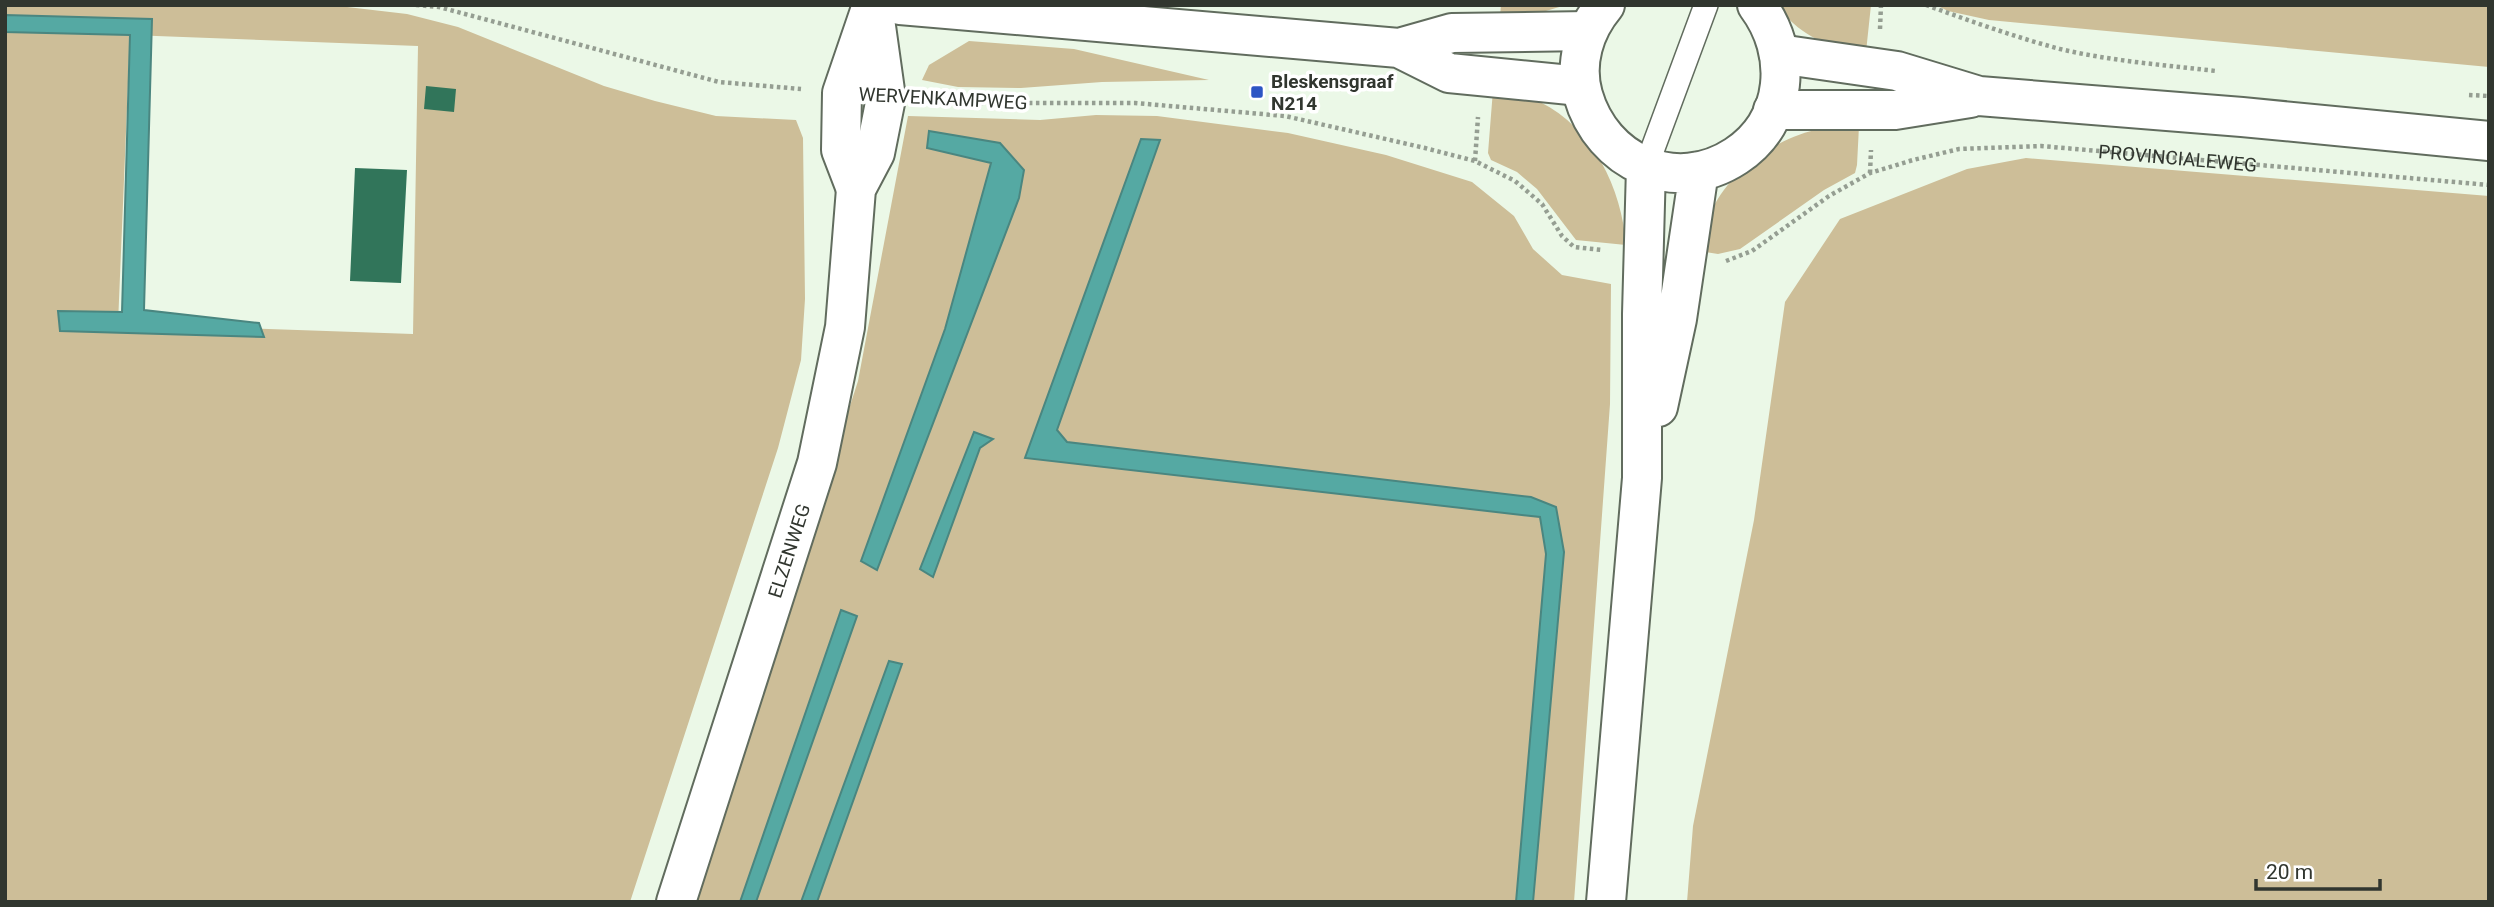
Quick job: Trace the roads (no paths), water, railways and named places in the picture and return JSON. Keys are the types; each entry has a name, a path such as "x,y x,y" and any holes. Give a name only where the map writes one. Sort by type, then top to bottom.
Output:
{"main road":[{"name":"ELZENWEG","path":"856,189 841,150 842,93 872,5"},
{"name":"ELZENWEG","path":"676,902 817,463 845,327 856,189 876,153 886,98 872,5"},
{"path":"900,5 1399,48 1452,33 1597,18"},
{"path":"1597,18 1582,48 1580,86 1588,111 1601,134 1620,153 1646,167 1671,172 1699,171 1736,156 1751,144 1764,128 1773,110 1779,92 1779,54 1775,37 1757,5"},
{"path":"1399,48 1449,73 1580,86"},
{"path":"1779,54 1897,71 1979,96 2242,117 2489,141"},
{"path":"1773,110 1895,110 1979,96"},
{"path":"1606,902 1642,478 1646,167"},
{"path":"1642,478 1677,319 1699,171"}],"lane":[{"path":"1646,167 1706,5"}],"water":[{"path":"5,15 152,19 144,310 259,323 264,337 60,331 58,311 122,312 130,35 5,32"},
{"path":"929,131 1000,143 1024,170 1019,198 877,570 861,561 945,329 991,163 927,148"},
{"path":"1141,139 1160,140 1057,430 1067,442 1531,497 1556,507 1564,552 1533,902 1516,902 1546,554 1540,517 1025,458"},
{"path":"974,432 993,439 980,448 933,577 920,569"},
{"path":"841,610 857,616 756,902 740,902"},
{"path":"889,661 902,664 817,902 801,902"}],"place":[{"name":"Bleskensgraaf N214","path":"1257,92"}]}
